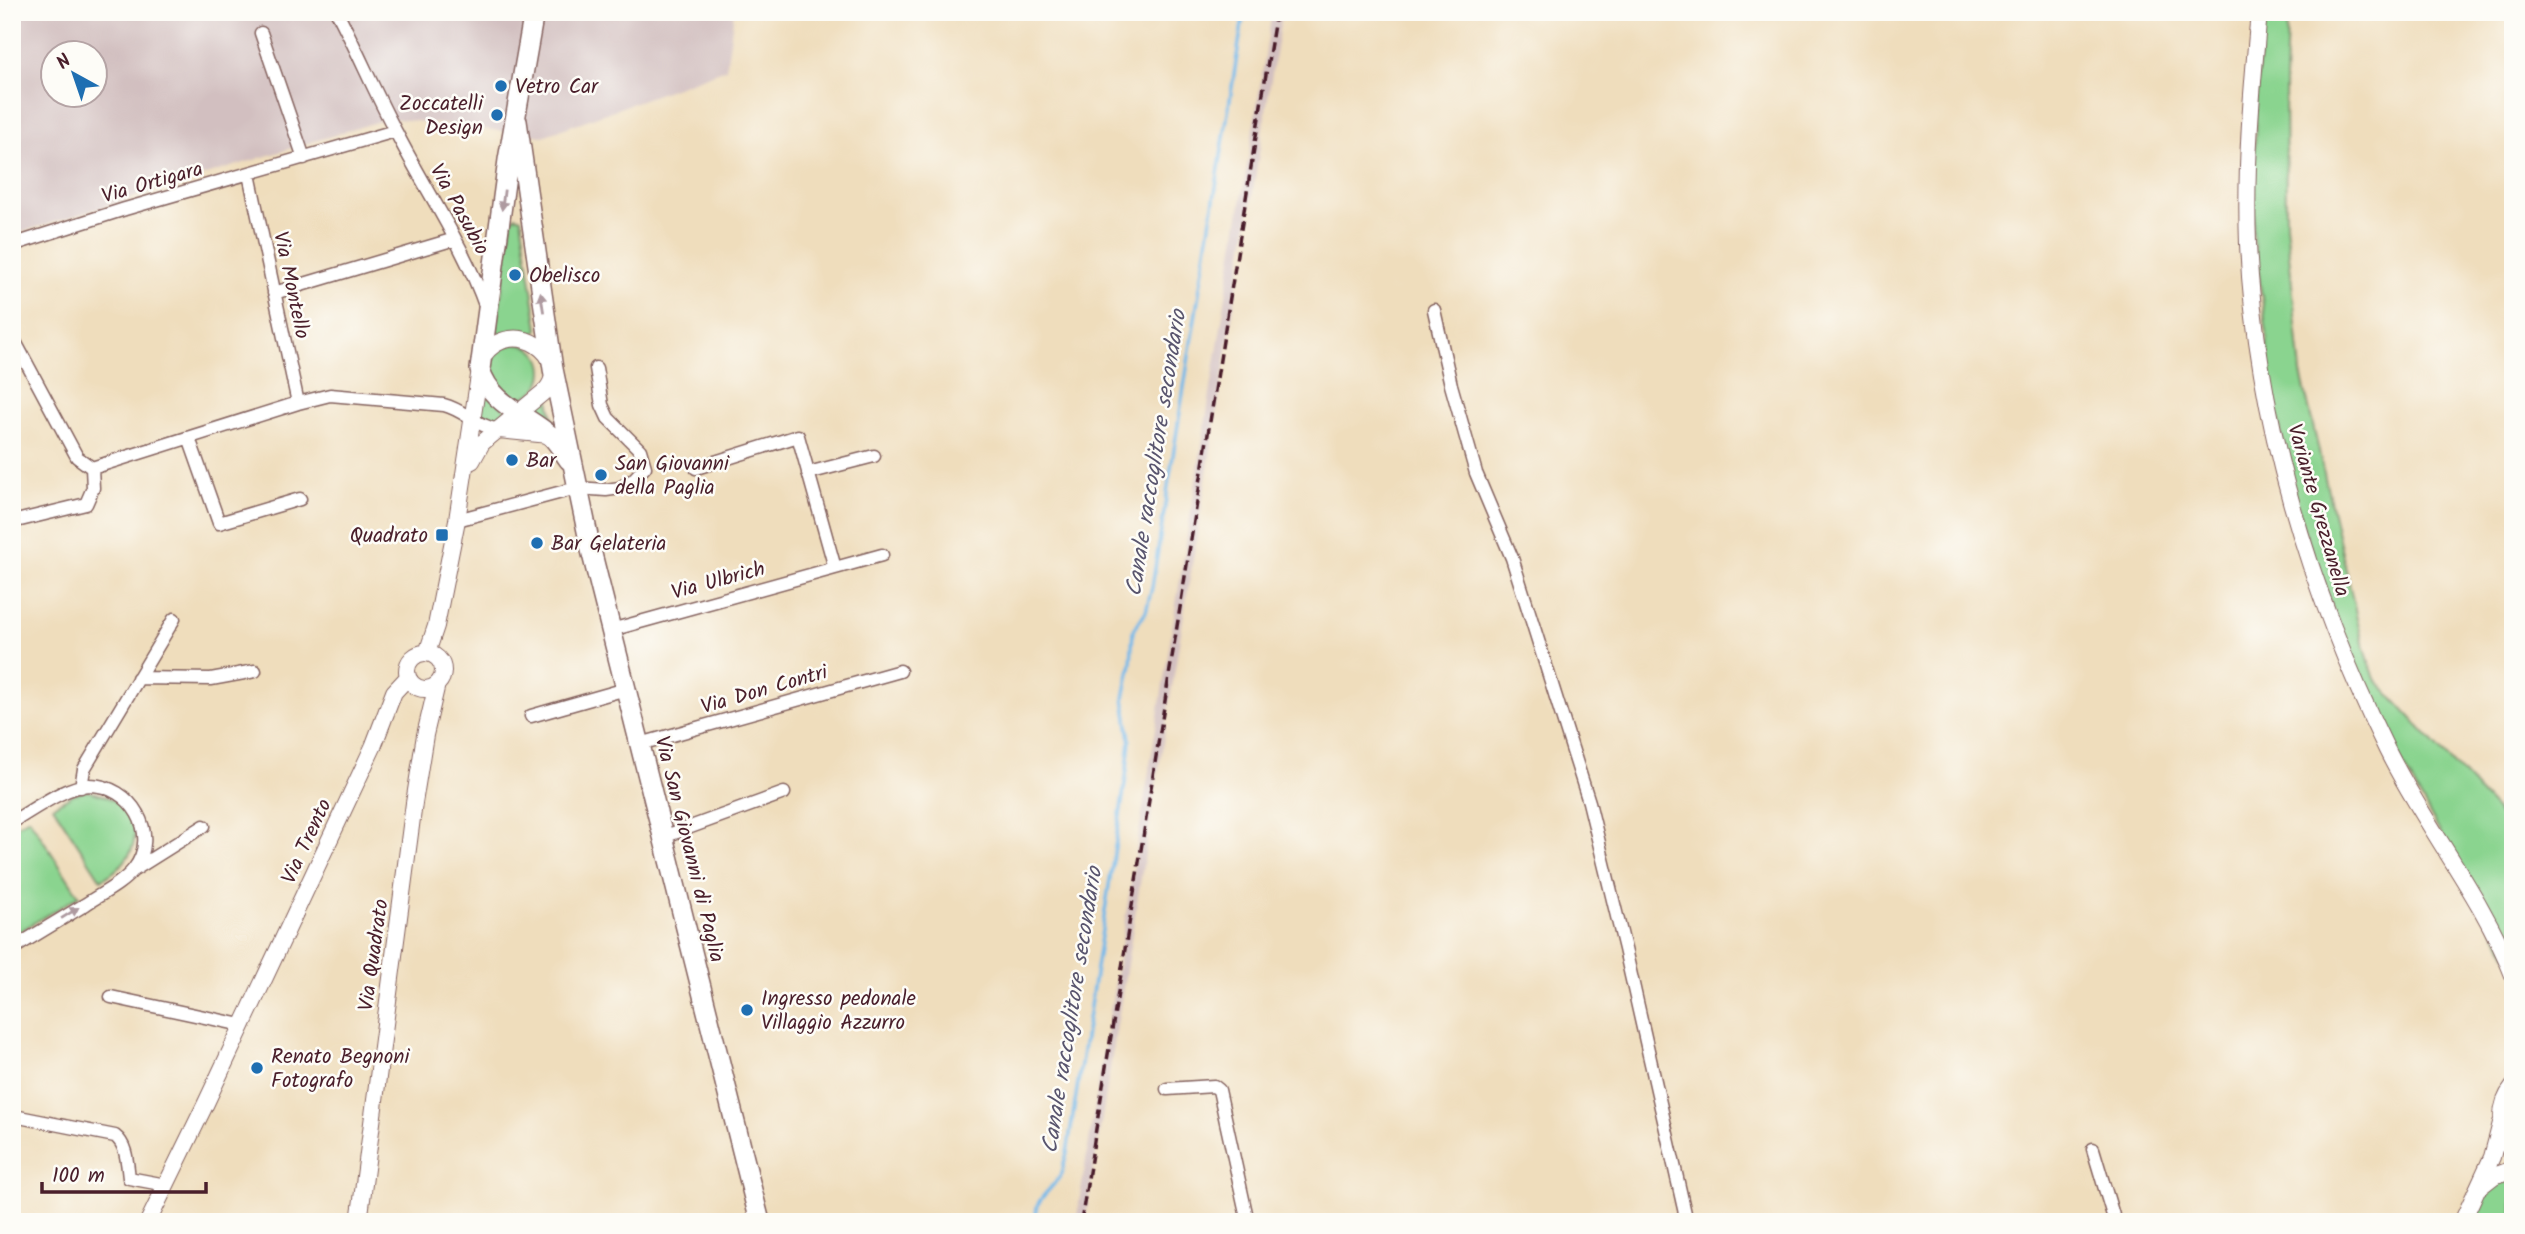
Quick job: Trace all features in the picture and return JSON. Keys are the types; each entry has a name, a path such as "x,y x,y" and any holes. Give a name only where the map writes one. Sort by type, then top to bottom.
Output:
{"main road":[{"path":"534,12 517,121 484,274 488,315 481,362 485,383 493,394 559,444 573,467"},
{"name":"Via San Giovanni di Paglia","path":"517,121 553,369 577,488 760,1222"}],"street":[{"name":"Via Pasubio","path":"337,12 365,64 395,131 455,239 484,274"},
{"name":"Variante Grezzanella","path":"2259,12 2247,171 2249,246 2258,336 2273,432 2298,527 2339,642 2388,752 2482,912 2513,975"},
{"path":"261,33 304,158"},
{"name":"Via Ortigara","path":"12,245 125,209 395,131"},
{"name":"Via Montello","path":"249,174 298,403"},
{"path":"274,293 455,239"},
{"path":"1434,310 1451,385 1476,473 1512,558 1589,802 1687,1222"},
{"path":"12,336 77,457 92,468"},
{"path":"430,686 414,685 408,677 407,665 421,653 427,653 436,626 457,520 481,362 488,348 498,342 509,338 522,338 543,350 549,359 553,369 549,386 478,449 463,483"},
{"path":"457,520 577,488 606,490 620,488 633,481 645,467 640,450 608,418 602,405 596,368"},
{"path":"92,468 330,395 453,407 484,426 549,435"},
{"path":"696,468 798,436 835,568"},
{"path":"190,438 219,523 300,499"},
{"path":"808,473 874,456"},
{"path":"12,522 86,504 93,488 92,468"},
{"name":"Via Ulbrich","path":"611,630 882,555"},
{"path":"81,787 84,769 174,619"},
{"name":"Via Quadrato","path":"359,1222 425,735 425,697 430,686 441,679 443,668 437,658 427,653"},
{"path":"138,678 211,679 255,671"},
{"name":"Via Don Contri","path":"640,744 900,671"},
{"name":"Via Trento","path":"148,1222 373,747 394,692 408,677"},
{"path":"531,716 626,689"},
{"path":"12,822 71,788 98,787 122,795 135,809 145,840 142,854 133,870"},
{"path":"663,836 784,793"},
{"path":"12,949 204,826"},
{"path":"111,997 242,1025"},
{"path":"1167,1089 1213,1086 1219,1090 1248,1222"},
{"path":"2462,1222 2492,1157 2503,1107 2513,1087"},
{"path":"14,1116 115,1136 121,1140 126,1154 129,1178 166,1185"},
{"path":"2501,1123 2513,1155"},
{"path":"2093,1149 2115,1222"},
{"path":"2478,1189 2494,1176 2513,1169"}],"shaded area":[{"path":"12,12 734,12 726,69 543,136 389,118 12,235"},
{"path":"1272,12 1282,12 1085,1222 1076,1222"}],"green space":[{"path":"2263,12 2290,12 2287,22 2285,79 2286,224 2301,373 2362,640 2375,679 2513,829 2513,965 2361,689 2295,503 2268,369 2267,334 2253,233 2256,97"},
{"path":"516,216 521,218 538,329 534,334 503,334 496,331 512,219"},
{"path":"516,344 535,352 543,371 535,390 516,398 497,390 489,371 497,352"},
{"path":"480,385 509,413 492,419 476,413"},
{"path":"548,394 554,425 553,427 529,410"},
{"path":"86,791 105,796 119,804 129,816 134,828 134,842 128,856 118,869 101,880 53,806 74,794"},
{"path":"29,818 79,896 12,936 12,828"},
{"path":"2513,1180 2513,1222 2465,1222 2489,1188 2503,1181"}],"waterway":[{"name":"Canale raccoglitore secondario","path":"1038,1222 1036,1214 1039,1202 1060,1176 1067,1153 1126,777 1130,740 1124,698 1131,663 1133,631 1146,611 1152,587 1244,12"}],"railway":[{"path":"1081,1222 1276,12"}],"place":[{"name":"Vetro Car","path":"501,86"},
{"name":"Zoccatelli Design","path":"497,115"},
{"name":"Obelisco","path":"515,275"},
{"name":"Bar","path":"512,460"},
{"name":"San Giovanni della Paglia","path":"601,475"},
{"name":"Quadrato","path":"442,535"},
{"name":"Bar Gelateria","path":"537,543"},
{"name":"Ingresso pedonale Villaggio Azzurro","path":"747,1010"},
{"name":"Renato Begnoni Fotografo","path":"257,1068"}]}
